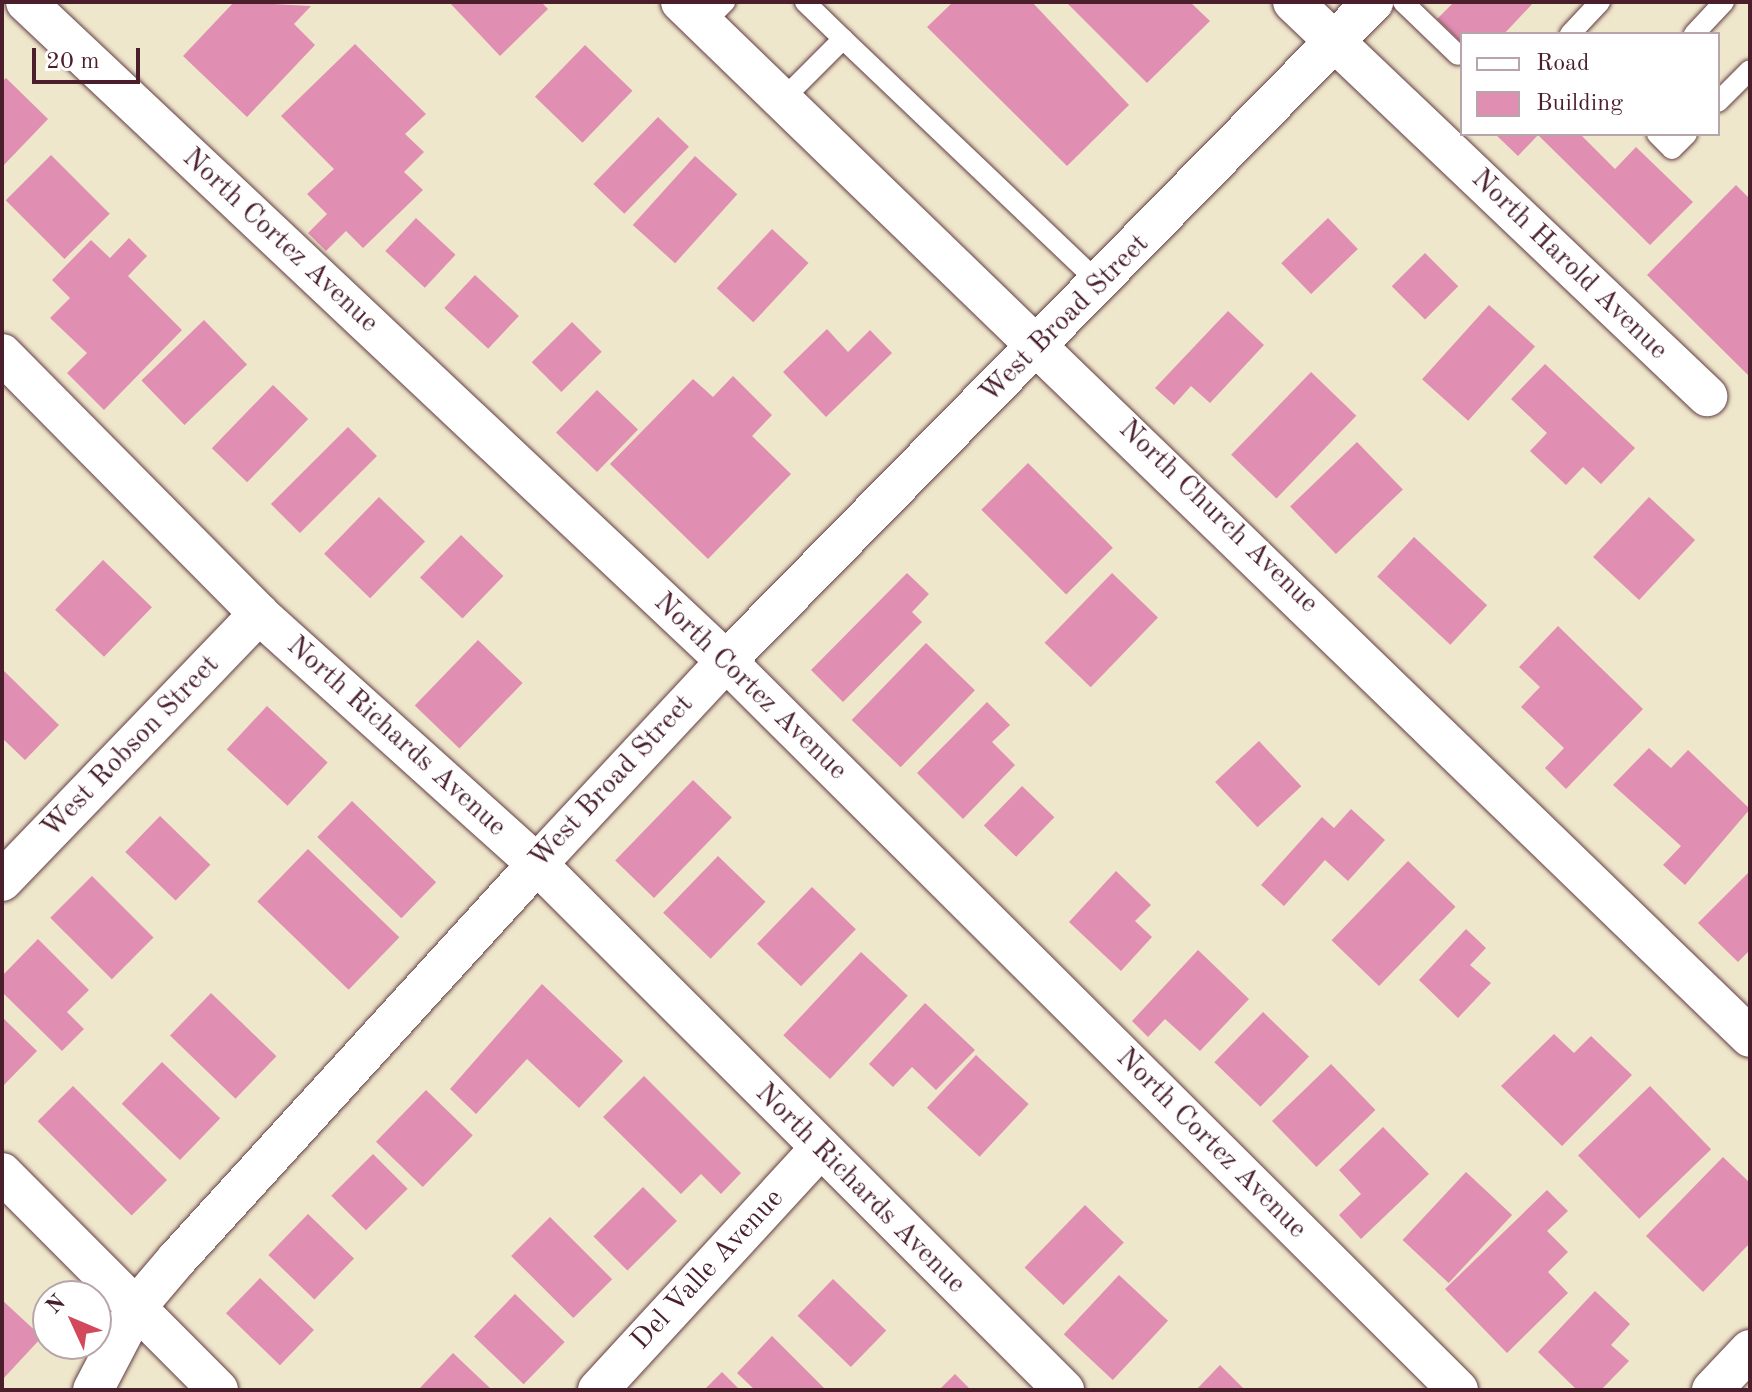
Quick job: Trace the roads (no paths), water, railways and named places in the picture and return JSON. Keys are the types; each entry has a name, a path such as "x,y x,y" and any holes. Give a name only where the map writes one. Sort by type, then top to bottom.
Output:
{"street":[{"name":"North Cortez Avenue","path":"26,2 726,661 1458,1390"},
{"name":"North Harold Avenue","path":"1293,2 1707,396"},
{"name":"West Broad Street","path":"93,1390 137,1306 537,864 726,661 1100,284 1373,2"},
{"name":"North Church Avenue","path":"703,9 783,99 1040,344 1750,1037"},
{"name":"North Richards Avenue","path":"2,354 259,614 537,864 819,1150 1064,1390"},
{"name":"West Robson Street","path":"2,881 259,614"},
{"name":"Del Valle Avenue","path":"598,1390 819,1150"},
{"path":"2,1173 218,1390"},
{"path":"1712,1390 1750,1350"}],"lane":[{"path":"805,2 1100,284"},
{"path":"1403,2 1458,55"},
{"path":"1572,32 1600,2"},
{"path":"1696,32 1724,2"},
{"path":"783,99 843,39"},
{"path":"1720,100 1750,70"},
{"path":"1720,73 1734,87"},
{"path":"1659,136 1672,149 1685,136"}]}
